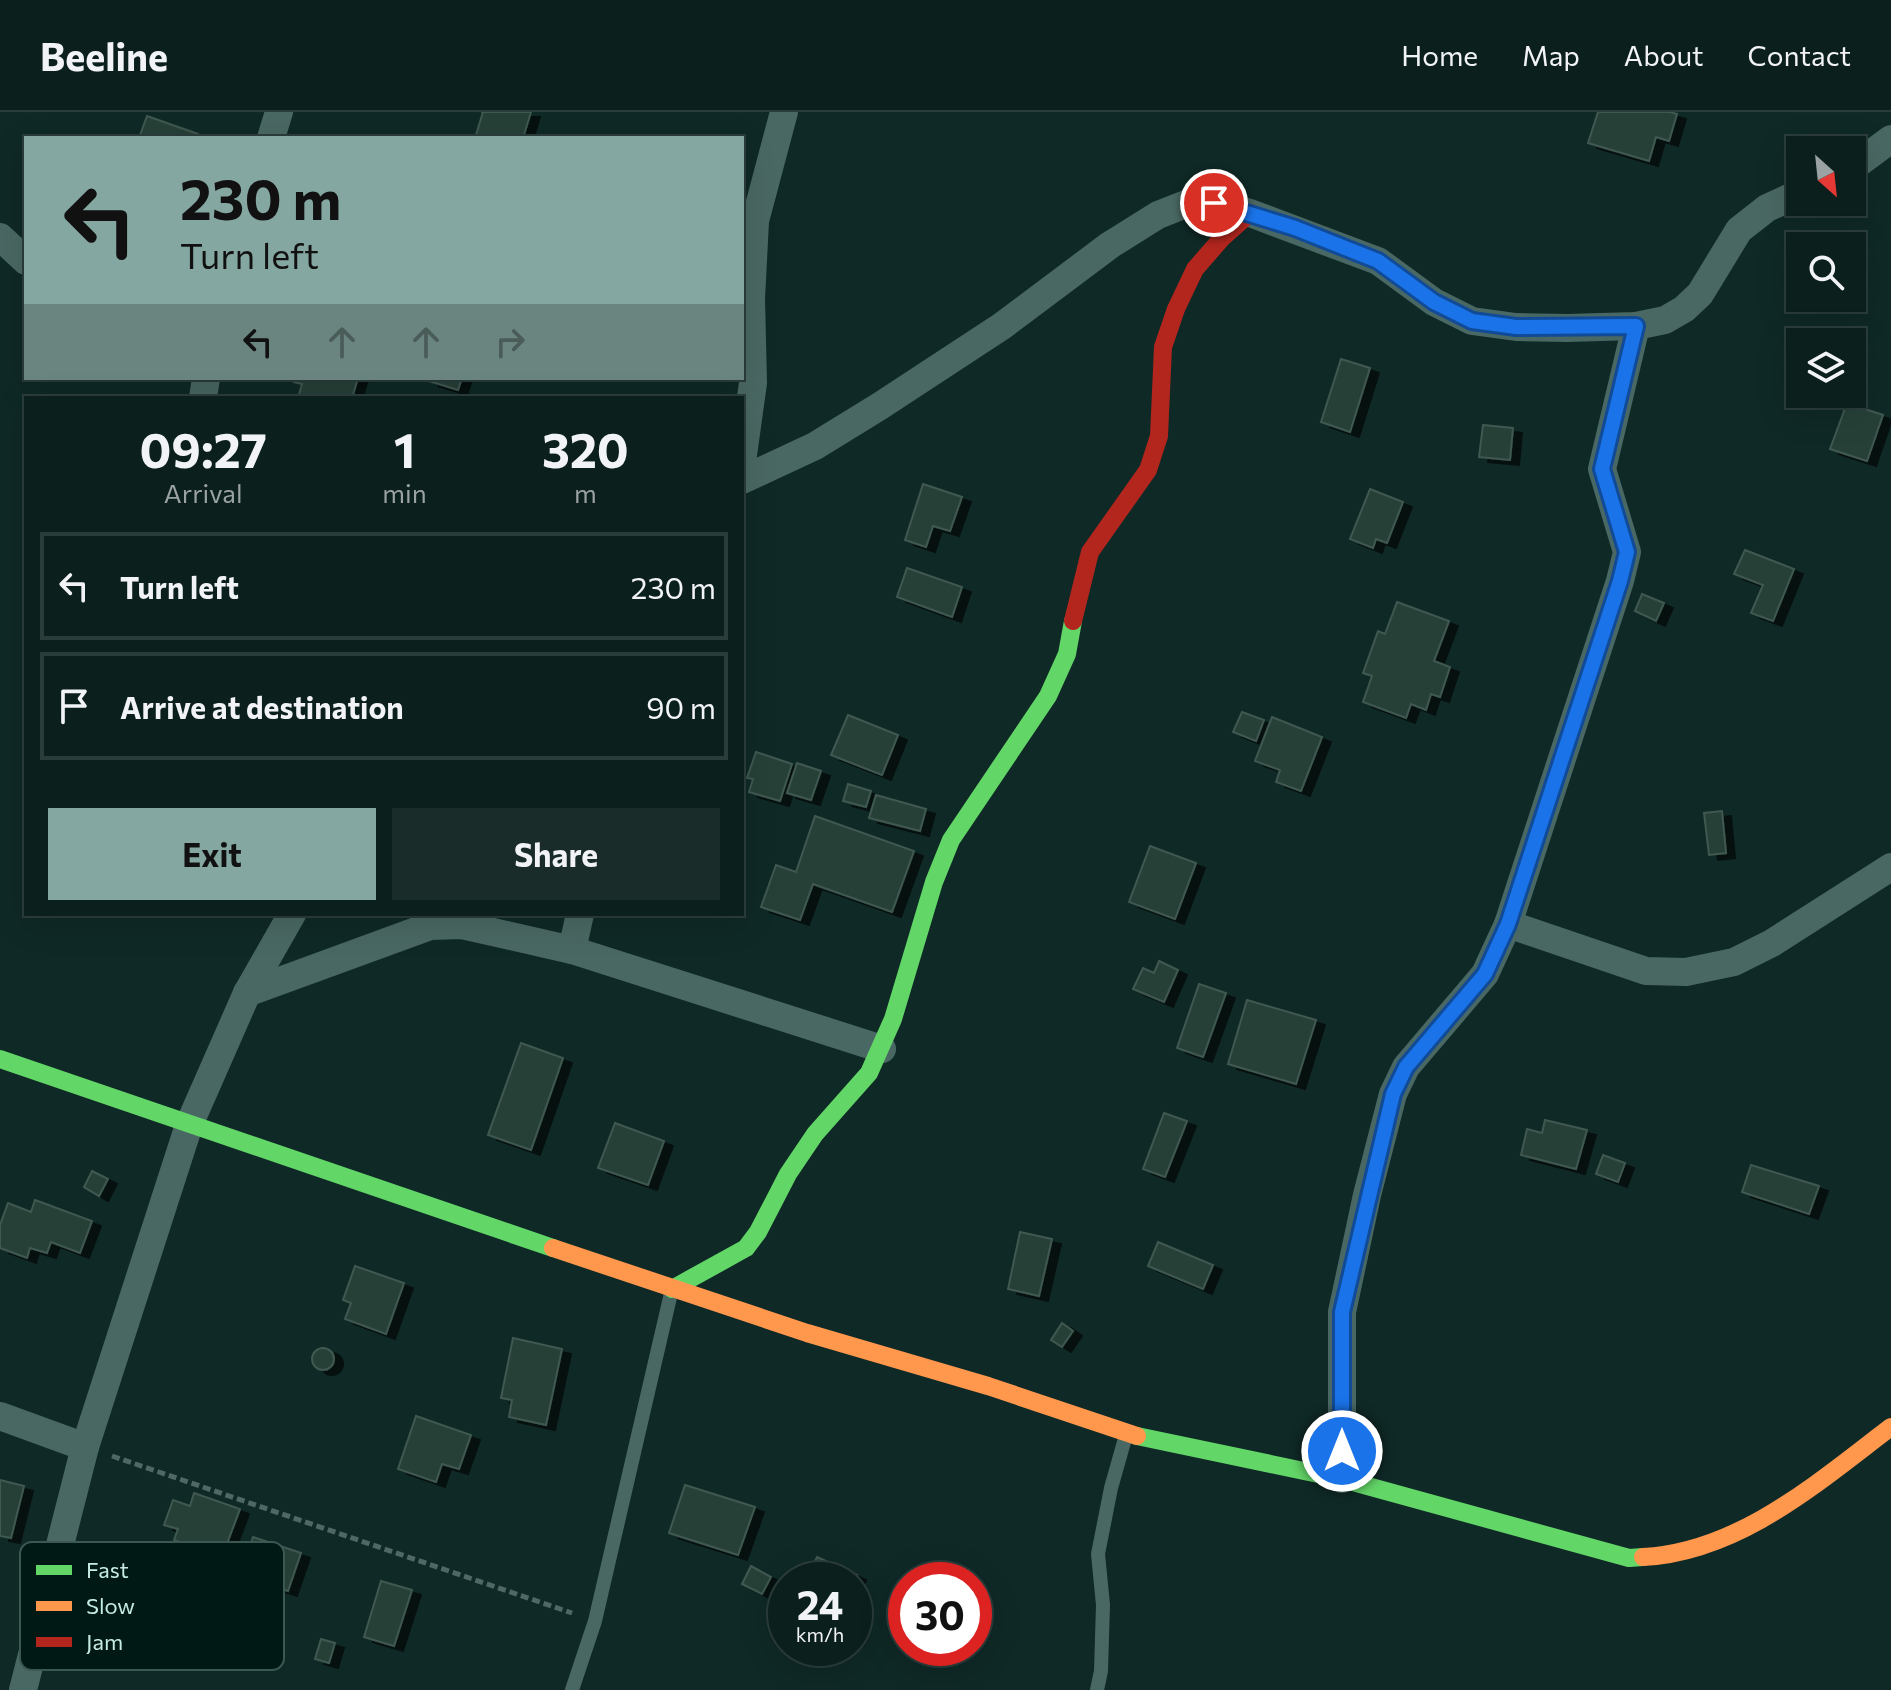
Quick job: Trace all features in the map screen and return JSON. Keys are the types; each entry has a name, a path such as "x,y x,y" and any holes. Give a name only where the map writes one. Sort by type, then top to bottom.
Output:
{"street":[{"path":"272,136 279,112"},
{"path":"744,448 753,383 751,299 755,221 784,112"},
{"path":"1866,158 1891,139"},
{"path":"744,479 815,446 880,406 1002,326 1110,245 1158,215 1186,204 1214,203 1250,213 1378,261 1434,302 1472,321 1516,327 1636,326 1665,320 1684,309 1700,294 1739,230 1767,208 1786,199"},
{"path":"672,1289 746,1248 815,1134 869,1073 882,1049 934,882 951,840 1048,696 1067,654 1076,601 1090,552 1148,470 1159,436 1163,347 1176,309 1195,269 1222,238 1250,213"},
{"path":"0,237 24,259"},
{"path":"1342,1479 1342,1312 1393,1094 1406,1067 1485,974 1508,924 1627,552 1602,469 1636,326"},
{"path":"1508,924 1646,971 1686,972 1734,962 1772,943 1891,867"},
{"path":"61,1542 85,1447 189,1125 247,993 291,916"},
{"path":"572,950 580,916"},
{"path":"247,993 430,926 462,925 572,950 882,1049"},
{"path":"0,1059 672,1289 807,1333 988,1386 1127,1434 1342,1479 1629,1558 1673,1554 1731,1534 1782,1508 1891,1427"},
{"path":"0,1416 85,1447"},
{"path":"23,1690 28,1670"}],"lane":[{"path":"572,1690 595,1621 672,1289"},
{"path":"1097,1690 1101,1671 1103,1605 1098,1554 1111,1488 1127,1434"}],"path":[{"path":"85,1447 595,1621"}],"building":[{"path":"483,112 531,112 524,136 476,136"},
{"path":"1598,112 1677,114 1669,141 1656,137 1649,161 1588,143"},
{"path":"147,116 198,134 198,136 140,136"},
{"path":"1341,359 1370,368 1350,432 1321,422"},
{"path":"357,380 353,396 299,396 302,384 294,382"},
{"path":"429,380 461,380 458,390"},
{"path":"1845,408 1862,408 1883,415 1867,461 1830,449"},
{"path":"1483,425 1513,428 1510,460 1479,457"},
{"path":"923,484 962,497 950,531 933,526 926,547 905,540"},
{"path":"1370,489 1403,502 1387,543 1376,539 1373,548 1350,539"},
{"path":"1745,550 1794,569 1773,621 1751,613 1763,585 1734,574"},
{"path":"907,568 962,587 952,617 897,597"},
{"path":"1642,594 1664,603 1656,621 1635,611"},
{"path":"1397,602 1449,621 1434,661 1450,667 1440,697 1431,694 1426,710 1411,704 1406,718 1363,702 1372,676 1363,673 1378,631 1385,634"},
{"path":"1242,712 1264,720 1256,741 1233,732"},
{"path":"848,715 898,735 882,775 831,755"},
{"path":"1272,717 1322,737 1301,791 1276,782 1280,770 1255,761"},
{"path":"756,752 792,764 780,801 749,792 753,779 747,778"},
{"path":"797,763 821,771 811,800 787,793"},
{"path":"848,784 871,791 866,807 843,801"},
{"path":"876,795 926,809 920,831 869,818"},
{"path":"1722,811 1726,853 1709,855 1704,813"},
{"path":"815,816 914,851 892,912 813,884 800,920 761,907 776,865 796,872"},
{"path":"1150,846 1196,863 1175,919 1129,902"},
{"path":"1159,961 1178,970 1164,1002 1133,989 1143,968 1154,973"},
{"path":"1199,984 1226,993 1203,1057 1177,1048"},
{"path":"1247,1000 1316,1020 1296,1084 1228,1064"},
{"path":"521,1043 563,1058 531,1150 488,1135"},
{"path":"1164,1113 1187,1121 1165,1177 1143,1169"},
{"path":"1545,1120 1587,1130 1576,1169 1521,1155 1527,1129 1542,1133"},
{"path":"615,1123 664,1141 648,1185 598,1168"},
{"path":"1603,1155 1625,1163 1618,1182 1596,1174"},
{"path":"1751,1165 1819,1186 1809,1214 1742,1192"},
{"path":"92,1171 108,1179 99,1196 84,1187"},
{"path":"35,1200 92,1221 80,1253 51,1242 47,1253 30,1248 27,1258 0,1248 0,1225 8,1203 31,1212"},
{"path":"1020,1232 1052,1239 1039,1296 1008,1289"},
{"path":"1158,1242 1213,1265 1203,1289 1148,1266"},
{"path":"355,1266 404,1283 386,1334 345,1319 351,1303 343,1300"},
{"path":"1062,1323 1073,1331 1062,1347 1051,1340"},
{"path":"513,1338 562,1349 546,1425 509,1417 512,1400 501,1398"},
{"path":"323,1348 331,1351 334,1359 331,1367 323,1370 315,1367 312,1359 315,1351"},
{"path":"416,1416 471,1435 459,1469 442,1464 436,1482 398,1469"},
{"path":"0,1480 24,1486 11,1538 0,1536"},
{"path":"685,1485 755,1507 738,1555 669,1533"},
{"path":"194,1493 240,1509 228,1542 174,1540 178,1529 164,1525 173,1500 190,1506"},
{"path":"253,1537 268,1542 251,1542"},
{"path":"284,1547 301,1553 288,1591 284,1590"},
{"path":"751,1566 768,1575 762,1594 742,1584"},
{"path":"381,1581 412,1590 394,1646 364,1637"},
{"path":"321,1639 335,1643 329,1663 315,1659"}],"traffic: fast":[{"path":"672,1289 746,1248 815,1134 869,1073 893,1019 934,882 951,840 1048,696 1067,654 1073,621"},
{"path":"0,1059 553,1248"},
{"path":"1137,1436 1342,1479 1629,1558 1643,1557"}],"traffic: slow":[{"path":"553,1248 807,1333 988,1386 1137,1436"},
{"path":"1643,1557 1678,1552 1744,1528 1805,1491 1891,1427"}],"traffic: jam":[{"path":"1073,621 1090,552 1148,470 1159,436 1163,347 1176,309 1195,269 1222,238 1250,213"}],"route":[{"path":"1214,203 1295,228 1378,261 1434,302 1472,321 1516,327 1636,326 1602,469 1627,552 1620,581 1508,924 1485,974 1406,1067 1393,1094 1342,1312 1342,1451"}]}
